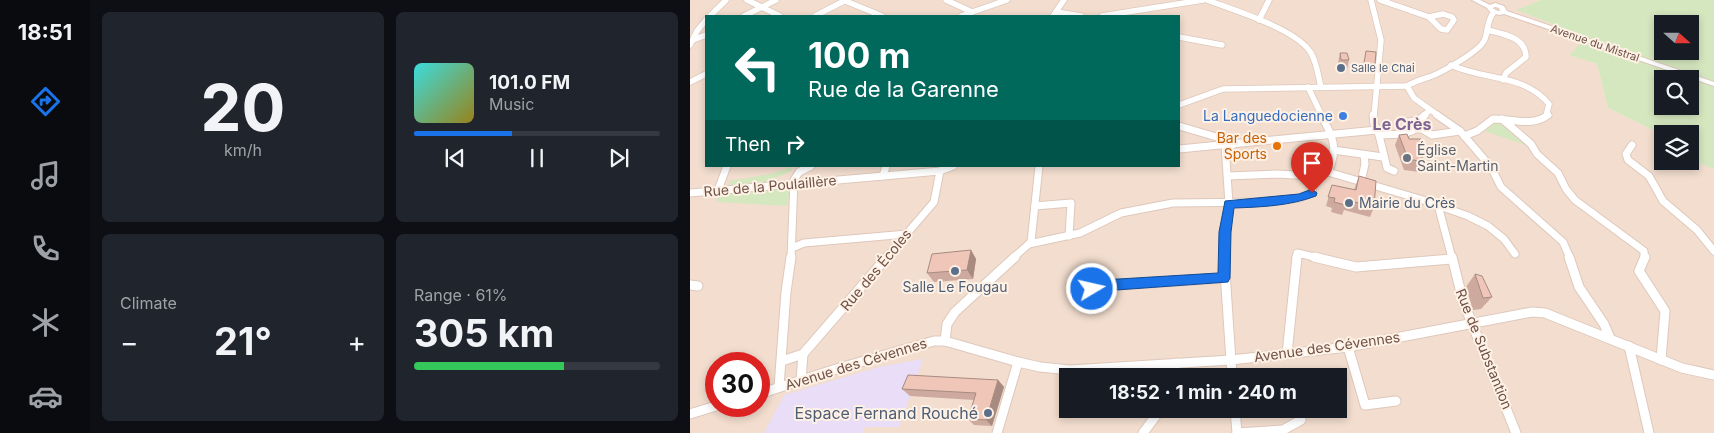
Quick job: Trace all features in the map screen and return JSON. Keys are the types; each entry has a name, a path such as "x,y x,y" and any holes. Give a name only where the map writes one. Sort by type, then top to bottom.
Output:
{"street":[{"path":"711,15 726,0"},
{"path":"747,0 778,15"},
{"path":"746,15 776,0"},
{"path":"817,15 844,0 880,15"},
{"path":"946,0 972,12"},
{"path":"964,15 1007,0"},
{"path":"1054,14 1064,0"},
{"path":"1109,15 1203,0"},
{"path":"1208,0 1283,31 1310,51 1321,87"},
{"path":"1259,20 1269,0"},
{"path":"1371,0 1381,40 1373,108 1374,124 1378,132 1383,157 1388,168 1394,171"},
{"path":"1380,0 1429,17"},
{"path":"1180,105 1223,89 1407,86 1415,81 1434,75 1478,48 1484,41 1492,9 1474,0"},
{"name":"Avenue du Mistral","path":"1492,9 1501,6 1714,84"},
{"path":"1152,9 1154,15"},
{"path":"1054,14 1068,15"},
{"path":"691,43 693,31 705,21"},
{"path":"1487,30 1512,37 1523,45 1526,52 1526,57 1506,73 1503,80"},
{"path":"691,43 705,36"},
{"path":"1180,37 1222,46"},
{"path":"1180,150 1332,135 1378,132 1405,134 1424,129 1432,135 1477,132 1489,120 1502,119 1535,122 1548,115 1550,108 1548,101 1532,88 1463,71 1451,65"},
{"path":"690,82 705,74"},
{"path":"1407,86 1414,98 1429,111 1462,133 1491,167 1496,182 1563,242 1569,254 1578,285 1603,321 1610,338"},
{"path":"1030,244 1080,233 1121,213 1173,204 1265,202 1309,196 1322,174 1333,162 1334,150 1332,135 1308,87"},
{"path":"1412,131 1408,122 1418,121 1429,111"},
{"path":"1502,119 1531,144 1537,154 1558,173 1574,200 1644,251 1645,257 1640,265 1640,272 1665,311 1661,360"},
{"path":"1180,126 1230,141 1233,145"},
{"path":"1632,145 1626,154 1626,158 1649,176 1663,201 1700,233 1714,251"},
{"path":"1225,146 1229,204 1226,220 1224,278 1232,368"},
{"path":"1334,150 1383,157"},
{"path":"1361,182 1365,164 1364,155"},
{"path":"718,190 727,167"},
{"path":"883,176 886,167"},
{"path":"940,171 950,167"},
{"path":"945,341 948,324 955,312 1030,244 1039,167"},
{"path":"779,387 786,292 792,248 795,188 793,184 796,174 801,168"},
{"name":"Rue de la Poulaillère","path":"690,193 940,171"},
{"name":"Rue des Écoles","path":"802,354 934,202 940,171"},
{"path":"1228,176 1322,174 1361,182 1474,218 1492,228 1506,239 1515,254"},
{"path":"1035,206 1071,203 1069,236"},
{"name":"Rue de Substantion","path":"1438,206 1463,301 1516,433"},
{"path":"792,248 812,242 907,234"},
{"path":"1287,354 1297,253 1356,267 1451,259"},
{"path":"1088,293 1096,287 1102,286 1224,278"},
{"name":"Avenue des Cévennes","path":"770,390 934,341 945,341 1040,367 1070,370 1231,360 1348,347 1532,312 1541,312 1694,372 1714,374"},
{"path":"1629,346 1649,433"},
{"path":"1348,347 1365,405 1396,401"},
{"path":"782,360 802,354 801,380"},
{"path":"997,433 1018,362"},
{"path":"1176,363 1176,368"},
{"path":"690,414 705,409"},
{"path":"1143,433 1154,418"},
{"path":"1236,418 1237,433 1283,430 1301,420"}],"shaded area":[{"path":"690,0 1541,0 1517,10 1586,37 1569,55 1597,64 1608,108 1654,131 1654,170 1699,170 1699,163 1714,169 1714,433 690,433"},
{"path":"923,359 899,427 865,427 862,433 764,433 784,395 879,367"}],"green space":[{"path":"1541,0 1714,0 1714,169 1699,163 1699,125 1654,125 1654,131 1608,108 1597,64 1569,55 1586,37 1516,10"},
{"path":"1496,122 1504,126 1525,145 1485,131"},
{"path":"792,167 792,171 765,182 729,186 729,181 770,174"},
{"path":"790,188 787,206 717,202 719,194"}],"building":[{"path":"1366,51 1376,52 1375,64 1364,63"},
{"path":"1340,53 1347,53 1349,60 1341,60"},
{"path":"1407,134 1409,139 1421,139 1426,150 1419,150 1424,162 1408,159 1399,135"},
{"path":"1359,176 1376,181 1374,207 1347,200 1345,205 1334,202 1335,198 1328,197 1332,185 1356,190"},
{"path":"971,250 967,270 927,273 932,254"},
{"path":"1475,274 1482,276 1492,297 1483,298"},
{"path":"908,375 998,380 986,420 968,419 976,393 902,389"}],"place":[{"name":"Salle le Chai","path":"1341,68"},
{"name":"La Languedocienne","path":"1343,116"},
{"name":"Bar des Sports","path":"1277,146"},
{"name":"Église Saint-Martin","path":"1407,158"},
{"name":"Mairie du Crès","path":"1349,203"},
{"name":"Salle Le Fougau","path":"955,271"},
{"name":"Espace Fernand Rouché","path":"988,413"}],"district":[{"name":"Le Crès","path":"1402,124"}],"route":[{"path":"1092,289 1102,286 1224,278 1223,255 1229,204 1300,198 1309,196 1312,193"}]}
